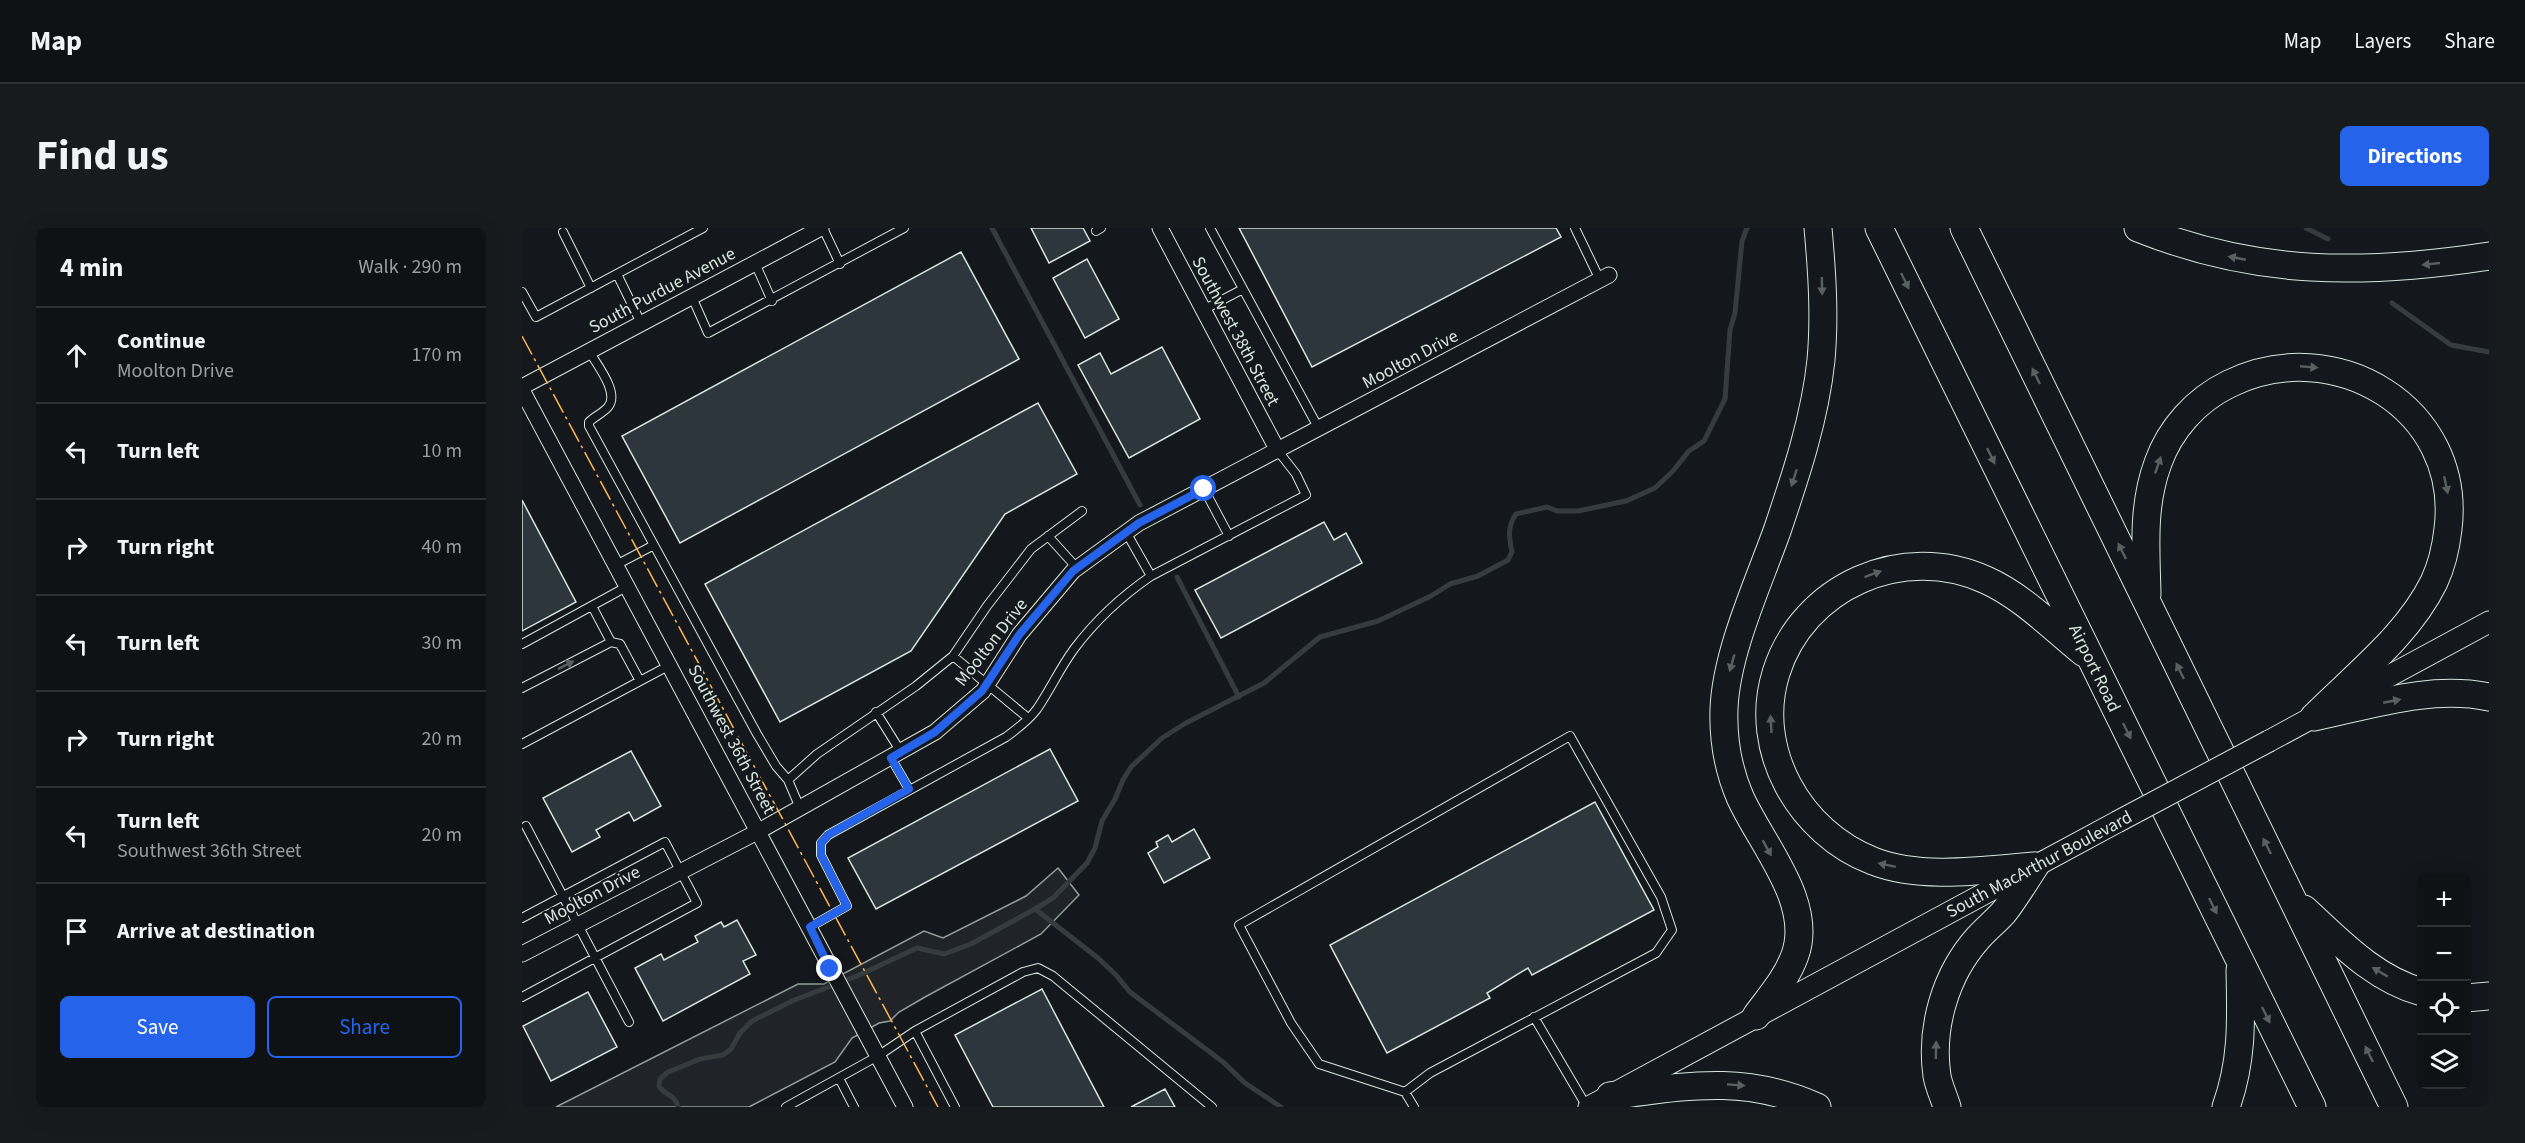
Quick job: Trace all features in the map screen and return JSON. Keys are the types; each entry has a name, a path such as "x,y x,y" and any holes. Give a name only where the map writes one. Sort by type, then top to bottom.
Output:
{"highway":[{"path":"1756,1016 1782,980 1795,956 1800,935 1799,917 1793,896 1747,812 1729,767 1724,738 1724,708 1727,680 1736,648 1799,464 1814,406 1821,360 1823,311 1818,228"},
{"name":"Airport Road","path":"1880,228 2312,1107"},
{"path":"1964,228 2394,1107"},
{"path":"2138,228 2183,244 2232,257 2277,265 2326,269 2382,269 2489,256"},
{"path":"2147,604 2145,522 2149,492 2169,438 2200,402 2245,375 2274,367 2303,365 2332,369 2362,379 2387,394 2410,413 2427,436 2440,462 2447,486 2450,514 2445,550 2435,580 2406,624 2314,717"},
{"path":"2035,866 1945,872 1875,862 1845,848 1821,830 1803,810 1777,760 1770,727 1771,699 1776,673 1787,647 1804,622 1826,601 1850,584 1876,572 1906,566 1957,570 1986,580 2015,597 2092,660"},
{"path":"2314,717 2434,692 2467,693 2489,698"},
{"path":"1947,1107 1937,1078 1935,1052 1938,1023 1945,993 1977,939 2003,912 2035,866"},
{"path":"2292,898 2371,968 2393,981 2417,990"},
{"path":"2226,1107 2235,1077 2241,1041 2240,962"},
{"path":"2471,998 2489,996"},
{"path":"1595,1103 1678,1087 1733,1084 1768,1089 1817,1107"}],"main road":[{"name":"South MacArthur Boulevard","path":"1595,1103 2489,622"}],"street":[{"name":"South Purdue Avenue","path":"522,389 589,351 822,228"},
{"name":"Southwest 38th Street","path":"1160,228 1278,452"},
{"name":"Moolton Drive","path":"522,954 759,831 935,732 982,691 1019,635 1077,568 1139,523 1278,452 1604,278"},
{"name":"Southwest 36th Street","path":"522,389 905,1107"}],"lane":[{"path":"522,292 536,317 703,228"},
{"path":"822,228 840,264"},
{"path":"692,297 708,333 772,301 904,228"},
{"path":"1210,228 1319,429"},
{"path":"1575,228 1604,278"},
{"path":"563,232 591,288"},
{"path":"755,263 772,301"},
{"path":"617,273 642,323"},
{"path":"1203,310 1243,289"},
{"path":"589,351 612,392 613,401 607,409 589,422 589,426 757,734 776,766 788,780 800,808"},
{"path":"810,927 847,906 821,855 821,843 828,835 1006,737 1036,710 1073,650 1102,616 1151,576 1306,495 1296,474 1278,452"},
{"path":"1204,489 1229,536"},
{"path":"788,780 817,754 916,686 953,656 987,606 1031,549 1082,511"},
{"path":"1126,532 1151,576"},
{"path":"1048,536 1077,568"},
{"path":"616,565 654,545"},
{"path":"522,644 628,586"},
{"path":"592,606 611,642"},
{"path":"522,688 611,642 620,644 643,679"},
{"path":"953,656 1028,718"},
{"path":"522,744 670,665"},
{"path":"876,712 909,789"},
{"path":"1405,1092 1430,1073 1656,953 1672,930 1661,897 1570,736 1239,925 1291,1023 1319,1064 1405,1092 1414,1107"},
{"path":"526,825 629,1022"},
{"path":"522,918 665,842 698,903 522,997"},
{"path":"786,1107 878,1056 915,1031 1023,972 1038,968 1053,976 1212,1107"},
{"path":"1534,1017 1595,1103"},
{"path":"915,1031 955,1107"},
{"path":"839,1078 854,1107"}],"shaded area":[{"path":"1058,868 1079,895 1041,934 925,997 899,1012 890,1021 879,1023 852,1038 835,1062 749,1107 556,1107 798,984 824,984 924,931 943,938 1026,896"}],"building":[{"path":"1031,228 1083,228 1090,241 1049,263"},
{"path":"1239,228 1556,228 1561,237 1312,367"},
{"path":"961,252 1019,359 680,543 622,436"},
{"path":"1087,259 1119,319 1085,338 1053,278"},
{"path":"1162,347 1200,419 1129,458 1078,365 1100,353 1111,374"},
{"path":"1038,403 1077,474 1005,514 911,651 780,722 705,584"},
{"path":"522,500 576,602 522,631"},
{"path":"1324,522 1334,540 1346,533 1362,563 1221,638 1195,590"},
{"path":"1050,749 1078,801 876,909 848,858"},
{"path":"631,751 661,806 634,821 629,812 596,830 600,837 572,852 543,798"},
{"path":"1595,802 1654,910 1532,975 1528,968 1487,993 1490,998 1387,1053 1330,945"},
{"path":"1194,829 1210,858 1164,883 1148,853 1158,847 1156,842 1168,835 1172,842"},
{"path":"737,920 756,955 743,961 750,974 663,1021 635,968 661,954 664,960 698,942 695,936 721,922 724,927"},
{"path":"1042,989 1104,1107 993,1107 955,1035"},
{"path":"588,992 617,1047 551,1081 523,1026"},
{"path":"1165,1089 1175,1107 1131,1107"}],"waterway":[{"path":"992,228 1140,505"},
{"path":"678,1107 675,1100 659,1086 660,1079 668,1072 700,1059 723,1055 731,1049 740,1033 752,1021 792,1001 857,976 917,948 944,954 971,944 1053,898 1087,863 1095,848 1102,821 1131,767 1162,738 1186,723 1264,683 1320,637 1378,621 1431,596 1450,584 1478,576 1508,560 1512,552 1510,528 1516,514 1547,507 1557,511 1578,511 1626,501 1655,488 1689,451 1704,441 1725,399 1730,330 1735,313 1742,241 1747,228"},
{"path":"2306,228 2328,239"},
{"path":"2392,303 2451,345 2489,352"},
{"path":"1177,577 1239,697"},
{"path":"1035,909 1098,958 1130,992 1223,1062 1245,1083 1281,1107"}],"power":[{"path":"522,336 938,1107"}],"route":[{"path":"830,969 810,927 847,906 821,855 821,843 828,835 909,789 891,758 935,732 982,691 1019,635 1073,571 1139,523 1204,489"}]}
